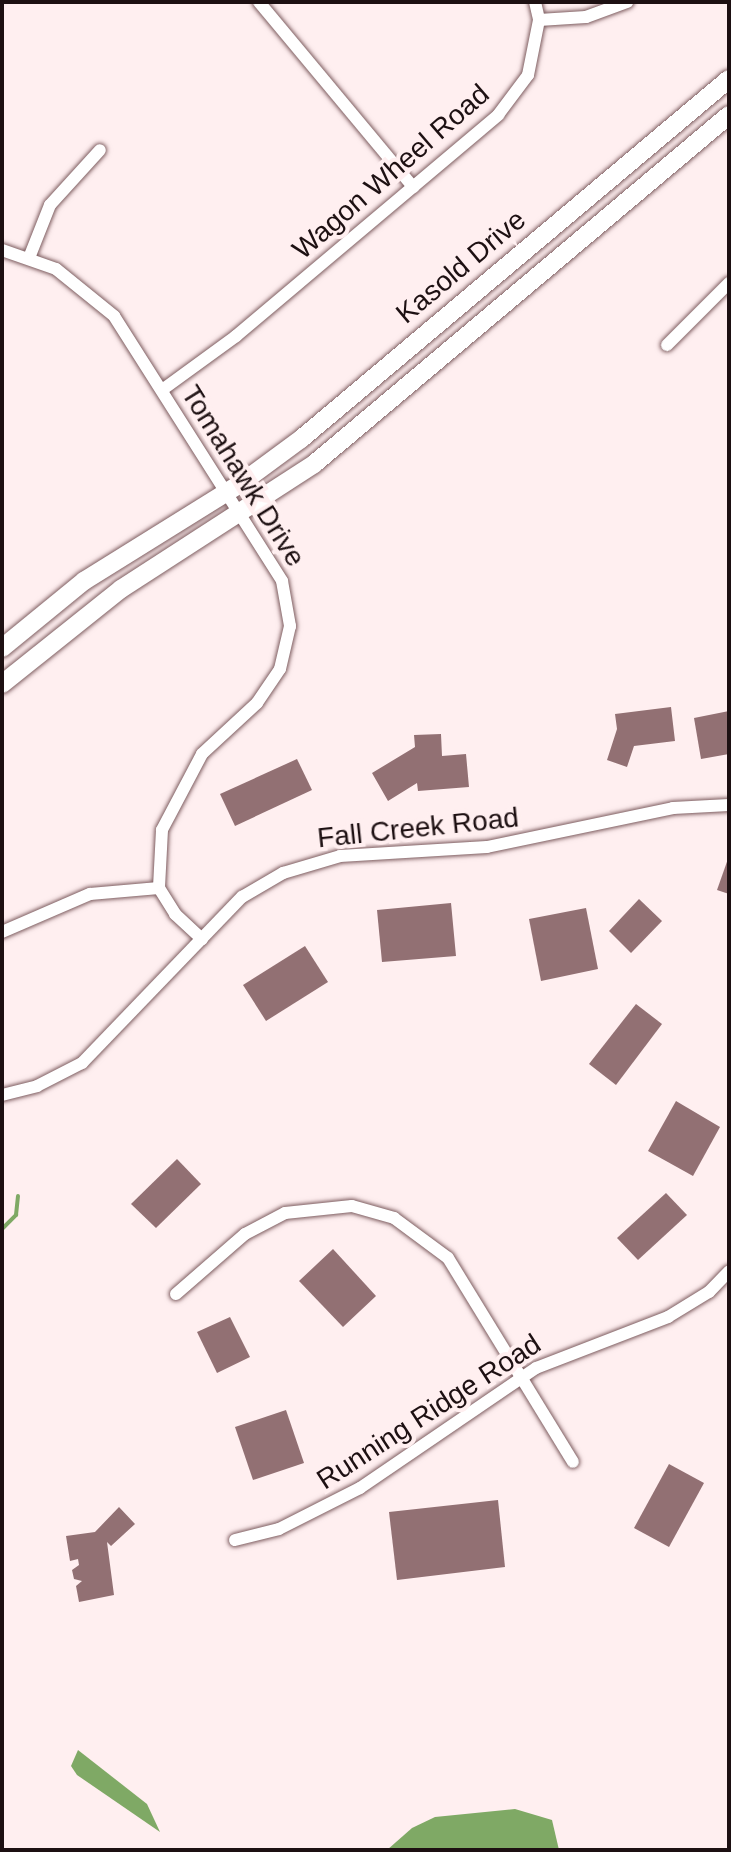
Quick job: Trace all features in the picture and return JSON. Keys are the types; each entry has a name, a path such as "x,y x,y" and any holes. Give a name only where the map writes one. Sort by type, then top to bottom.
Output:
{"main road":[{"name":"Kasold Drive","path":"4,643 84,581 225,493 301,439 729,79"},
{"name":"Kasold Drive","path":"2,684 121,589 240,515 335,446 729,115"}],"street":[{"path":"259,2 413,187"},
{"path":"535,2 539,20 586,17 627,2"},
{"name":"Wagon Wheel Road","path":"162,390 216,353 413,187 519,91 534,58 539,20"},
{"path":"29,258 50,205 100,150"},
{"name":"Tomahawk Drive","path":"2,250 56,269 97,298 162,390 282,581 288,602 287,648 270,686 219,735 184,780 162,830 156,871 159,888"},
{"path":"667,345 729,283"},
{"path":"4,643 25,665"},
{"name":"Fall Creek Road","path":"2,1095 37,1086 82,1063 242,897 310,863 340,856 487,847 673,808 729,805"},
{"path":"2,932 90,894 159,888 175,914 202,939"},
{"path":"176,1294 245,1234 285,1213 326,1205 375,1211 417,1231 448,1258 573,1462"},
{"name":"Running Ridge Road","path":"235,1540 279,1529 360,1488 522,1376 573,1349 678,1312 729,1271"}],"shaded area":[{"path":"78,1750 147,1804 160,1832 77,1775 71,1766"},
{"path":"515,1809 552,1820 559,1850 387,1850 412,1828 435,1817"}],"building":[{"path":"671,707 675,741 634,746 627,767 607,760 617,729 615,714"},
{"path":"729,711 729,754 701,759 694,718"},
{"path":"441,734 442,756 466,754 469,787 418,791 417,783 388,801 372,773 415,747 414,735"},
{"path":"297,759 312,790 235,826 220,794"},
{"path":"729,856 729,894 717,890"},
{"path":"639,899 662,921 631,953 609,931"},
{"path":"451,903 456,956 382,962 377,910"},
{"path":"586,908 598,969 541,981 529,919"},
{"path":"305,946 328,982 266,1021 243,985"},
{"path":"636,1004 662,1024 616,1085 589,1064"},
{"path":"676,1101 720,1127 693,1176 648,1151"},
{"path":"177,1159 201,1184 156,1228 131,1204"},
{"path":"666,1193 687,1215 638,1260 617,1238"},
{"path":"333,1249 376,1296 343,1327 299,1281"},
{"path":"230,1317 250,1357 217,1373 197,1332"},
{"path":"286,1410 304,1463 253,1480 235,1427"},
{"path":"669,1464 704,1483 669,1547 634,1528"},
{"path":"498,1500 505,1567 397,1580 389,1512"},
{"path":"119,1507 135,1524 111,1546 107,1542 114,1595 79,1602 76,1586 82,1581 74,1579 72,1570 79,1565 78,1559 70,1561 66,1536 95,1532"}],"waterway":[{"path":"2,1229 16,1215 18,1196"}]}
